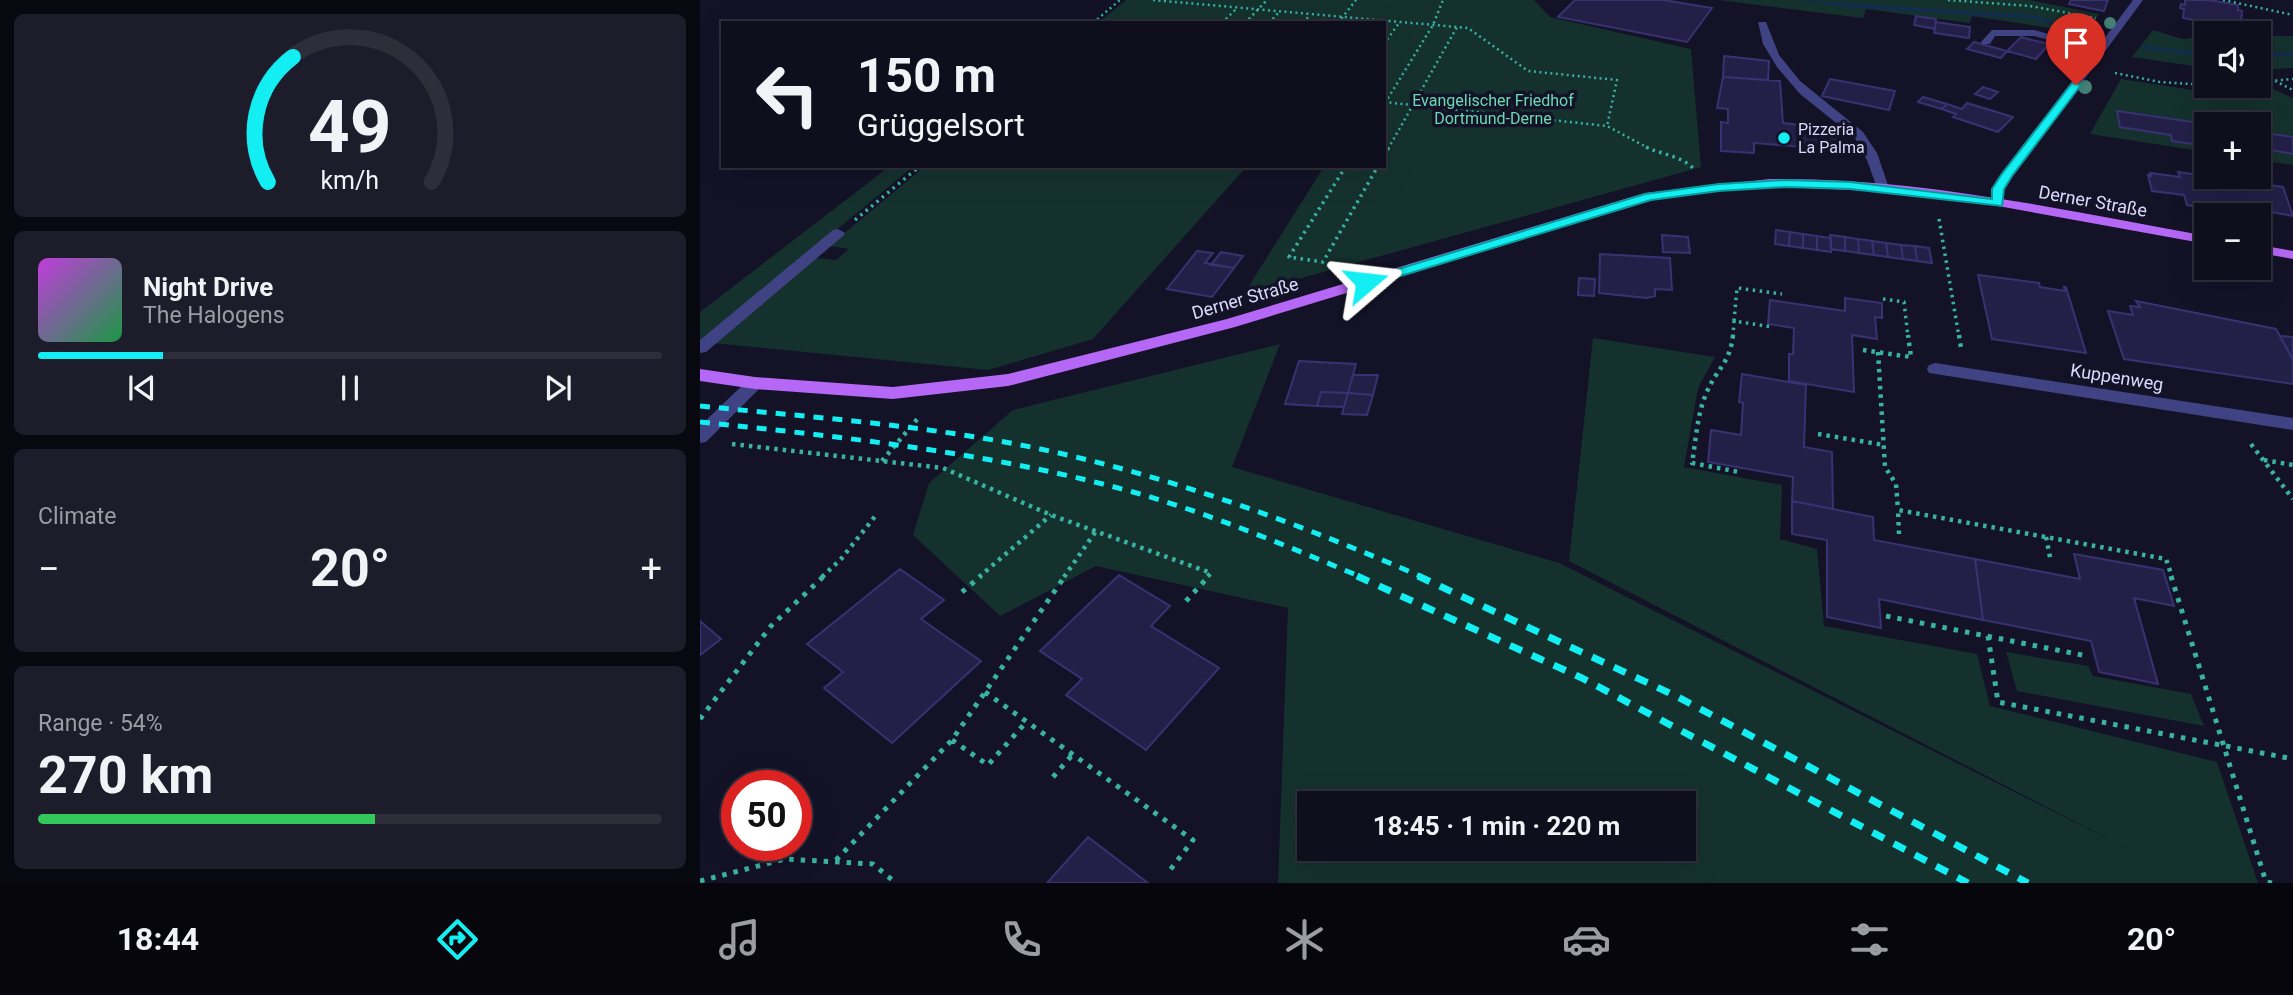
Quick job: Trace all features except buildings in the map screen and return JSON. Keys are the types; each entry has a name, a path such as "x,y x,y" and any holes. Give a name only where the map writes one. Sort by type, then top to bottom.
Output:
{"main road":[{"name":"Derner Straße","path":"700,375 755,383 893,393 1008,380 1230,323 1650,196 1719,187 1786,183 1883,188 1998,203 2194,238"},
{"path":"2271,251 2293,255"}],"street":[{"path":"1998,203 1998,189 2007,175 2090,68 2138,0"},
{"path":"1762,24 1764,41 1797,83 1811,98 1835,113 1858,134 1879,171 1883,188"},
{"path":"1986,41 1992,33 2034,33 2102,51"},
{"path":"700,348 838,233"},
{"name":"Kuppenweg","path":"1935,369 2293,424"},
{"path":"700,437 755,383"}],"path":[{"path":"1095,21 1120,0"},
{"path":"1153,0 1468,29 1528,71 1616,80 1607,127"},
{"path":"1247,21 1267,0"},
{"path":"1340,21 1356,0"},
{"path":"1386,101 1433,25 1443,0"},
{"path":"1948,0 2030,6 2071,13"},
{"path":"2223,0 2293,15"},
{"path":"1224,21 1238,8"},
{"path":"1271,21 1280,11"},
{"path":"1305,21 1311,14"},
{"path":"1386,41 1399,22"},
{"path":"1386,152 1457,27"},
{"path":"2090,68 2160,82 2194,84"},
{"path":"2271,80 2293,79"},
{"path":"2274,80 2293,90"},
{"path":"1386,103 1607,127 1660,154 1682,158 1694,169"},
{"path":"838,233 918,168"},
{"path":"1345,168 1290,257 1323,262 1377,168"},
{"path":"1938,214 1965,373"},
{"path":"1739,472 1692,463 1701,407 1708,389 1731,354 1737,289 1782,295"},
{"path":"1863,350 1911,357 1904,302 1883,299"},
{"path":"1734,321 1772,327"},
{"path":"1909,341 1920,343"},
{"path":"1878,352 1885,467 1896,484 1899,534"},
{"path":"882,461 941,389"},
{"path":"2227,413 2293,499"},
{"path":"1818,434 1884,445"},
{"path":"719,443 943,468 1051,514 1211,573 1186,601"},
{"path":"2263,460 2293,465"},
{"path":"1898,510 2166,559 2266,882 2272,883"},
{"path":"700,719 771,626 841,559 877,514"},
{"path":"962,592 1051,514"},
{"path":"836,860 952,740 1096,531"},
{"path":"2046,537 2051,562"},
{"path":"1886,616 2087,656"},
{"path":"1987,636 1997,702 2293,760"},
{"path":"985,691 1193,840 1167,874"},
{"path":"952,740 988,765 1027,721"},
{"path":"1053,777 1073,754"},
{"path":"700,881 785,859 873,864 896,883"}],"green space":[{"name":"Evangelischer Friedhof Dortmund-Derne","path":"1126,0 1534,0 1550,17 1691,49 1701,167 1244,294 1323,168 1386,168 1386,21 1100,21"},
{"path":"1719,0 2029,0 2099,14 2082,37 2044,27 1972,16 1970,23 1866,9 1863,18"},
{"path":"2153,30 2182,39 2194,38 2194,66 2132,57"},
{"path":"2271,36 2293,36 2293,68 2271,69"},
{"path":"2121,79 2194,90 2194,98 2271,98 2271,88 2293,98 2293,165 2271,162 2271,112 2194,112 2194,150 2090,134"},
{"path":"887,168 912,168 700,342 700,312"},
{"path":"923,168 1245,168 1093,339 988,370 713,343 816,258 836,260 849,249 829,246"},
{"path":"1593,338 1715,357 1698,388 1684,467 1782,485 1780,539 1817,549 1824,626 1977,654 1990,706 2217,762 2258,883 1278,883 1288,608 1096,566 1000,616 913,535 929,483 1013,410 1280,344 1232,467 1559,563 2132,851 1569,561"},
{"path":"2006,652 2088,666 2093,676 2191,694 2204,726 2017,691"}],"waterway":[{"path":"1800,0 2032,17 2084,31"},
{"path":"2145,47 2194,53"},
{"path":"2271,55 2293,54"}],"railway":[{"path":"700,406 949,433 1081,458 1181,486 1279,519 1422,577"},
{"path":"700,422 918,448 1080,478 1220,520 1361,577"},
{"path":"1357,576 1582,678 1968,883"},
{"path":"1418,576 1676,696 2028,883"}],"place":[{"name":"Pizzeria La Palma","path":"1784,138"}],"route":[{"path":"1366,282 1650,196 1719,187 1786,183 1850,186 1914,191 1998,203 1998,189 2007,175 2076,85"}]}
